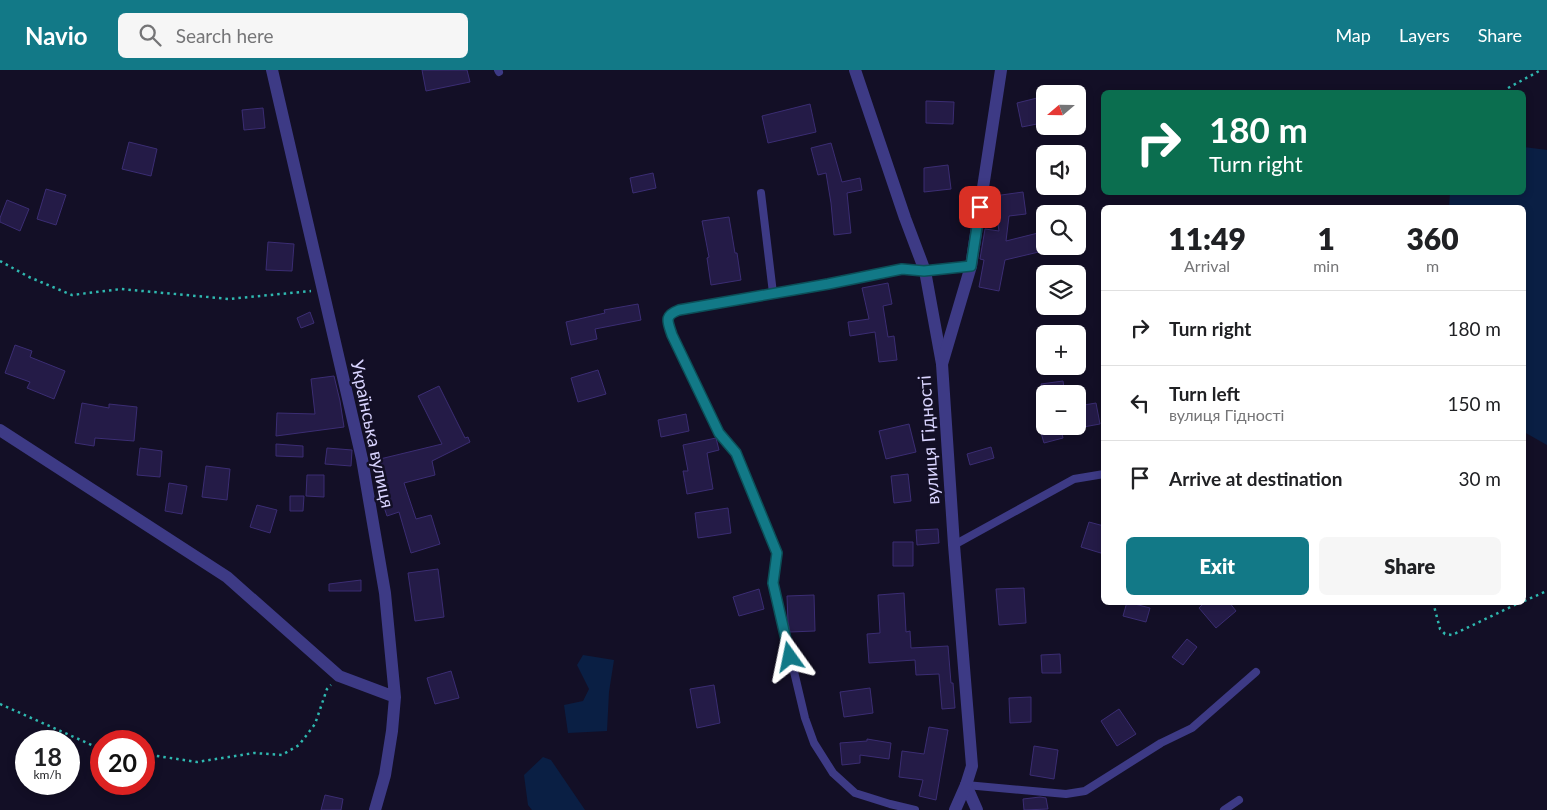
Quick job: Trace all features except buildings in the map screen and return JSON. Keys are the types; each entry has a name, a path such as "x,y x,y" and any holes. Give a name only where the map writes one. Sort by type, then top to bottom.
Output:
{"street":[{"name":"Українська вулиця","path":"272,70 362,459 385,593 395,697 385,775 375,810"},
{"path":"855,70 924,271 942,364"},
{"name":"вулиця Гідності","path":"955,810 972,766 954,545 942,364 971,266 1001,70"},
{"path":"0,430 227,577 339,676 395,697"},
{"path":"966,785 977,810"}],"lane":[{"path":"761,193 773,293"},
{"path":"915,810 855,793 832,773 814,743 800,700 773,583 777,553 736,453 719,433 667,321 672,312 679,310 902,269 924,271 971,266"},
{"path":"954,545 1074,479 1101,474"},
{"path":"966,785 1066,794 1085,791 1161,743 1192,728 1256,672"},
{"path":"1224,810 1239,800"}],"path":[{"path":"1508,88 1541,70"},
{"path":"0,261 29,277 72,295 121,289 229,298 323,290"},
{"path":"1526,601 1547,591"},
{"path":"1434,605 1440,630 1445,634 1452,635 1517,605"},
{"path":"155,756 197,762 254,753 282,755 299,745 316,724 327,689 339,676"},
{"path":"0,704 90,744"}],"water":[{"path":"1526,147 1547,150 1547,445 1526,433 1526,205 1449,205 1450,195 1526,195"},
{"path":"583,655 614,660 609,692 607,731 568,733 564,705 583,701 589,689 577,665"},
{"path":"543,757 551,760 585,810 532,810 528,805 524,775"}],"route":[{"path":"790,657 773,583 777,553 736,453 719,433 672,335 667,321 669,316 672,312 679,310 902,269 924,271 971,266 980,207"}]}
